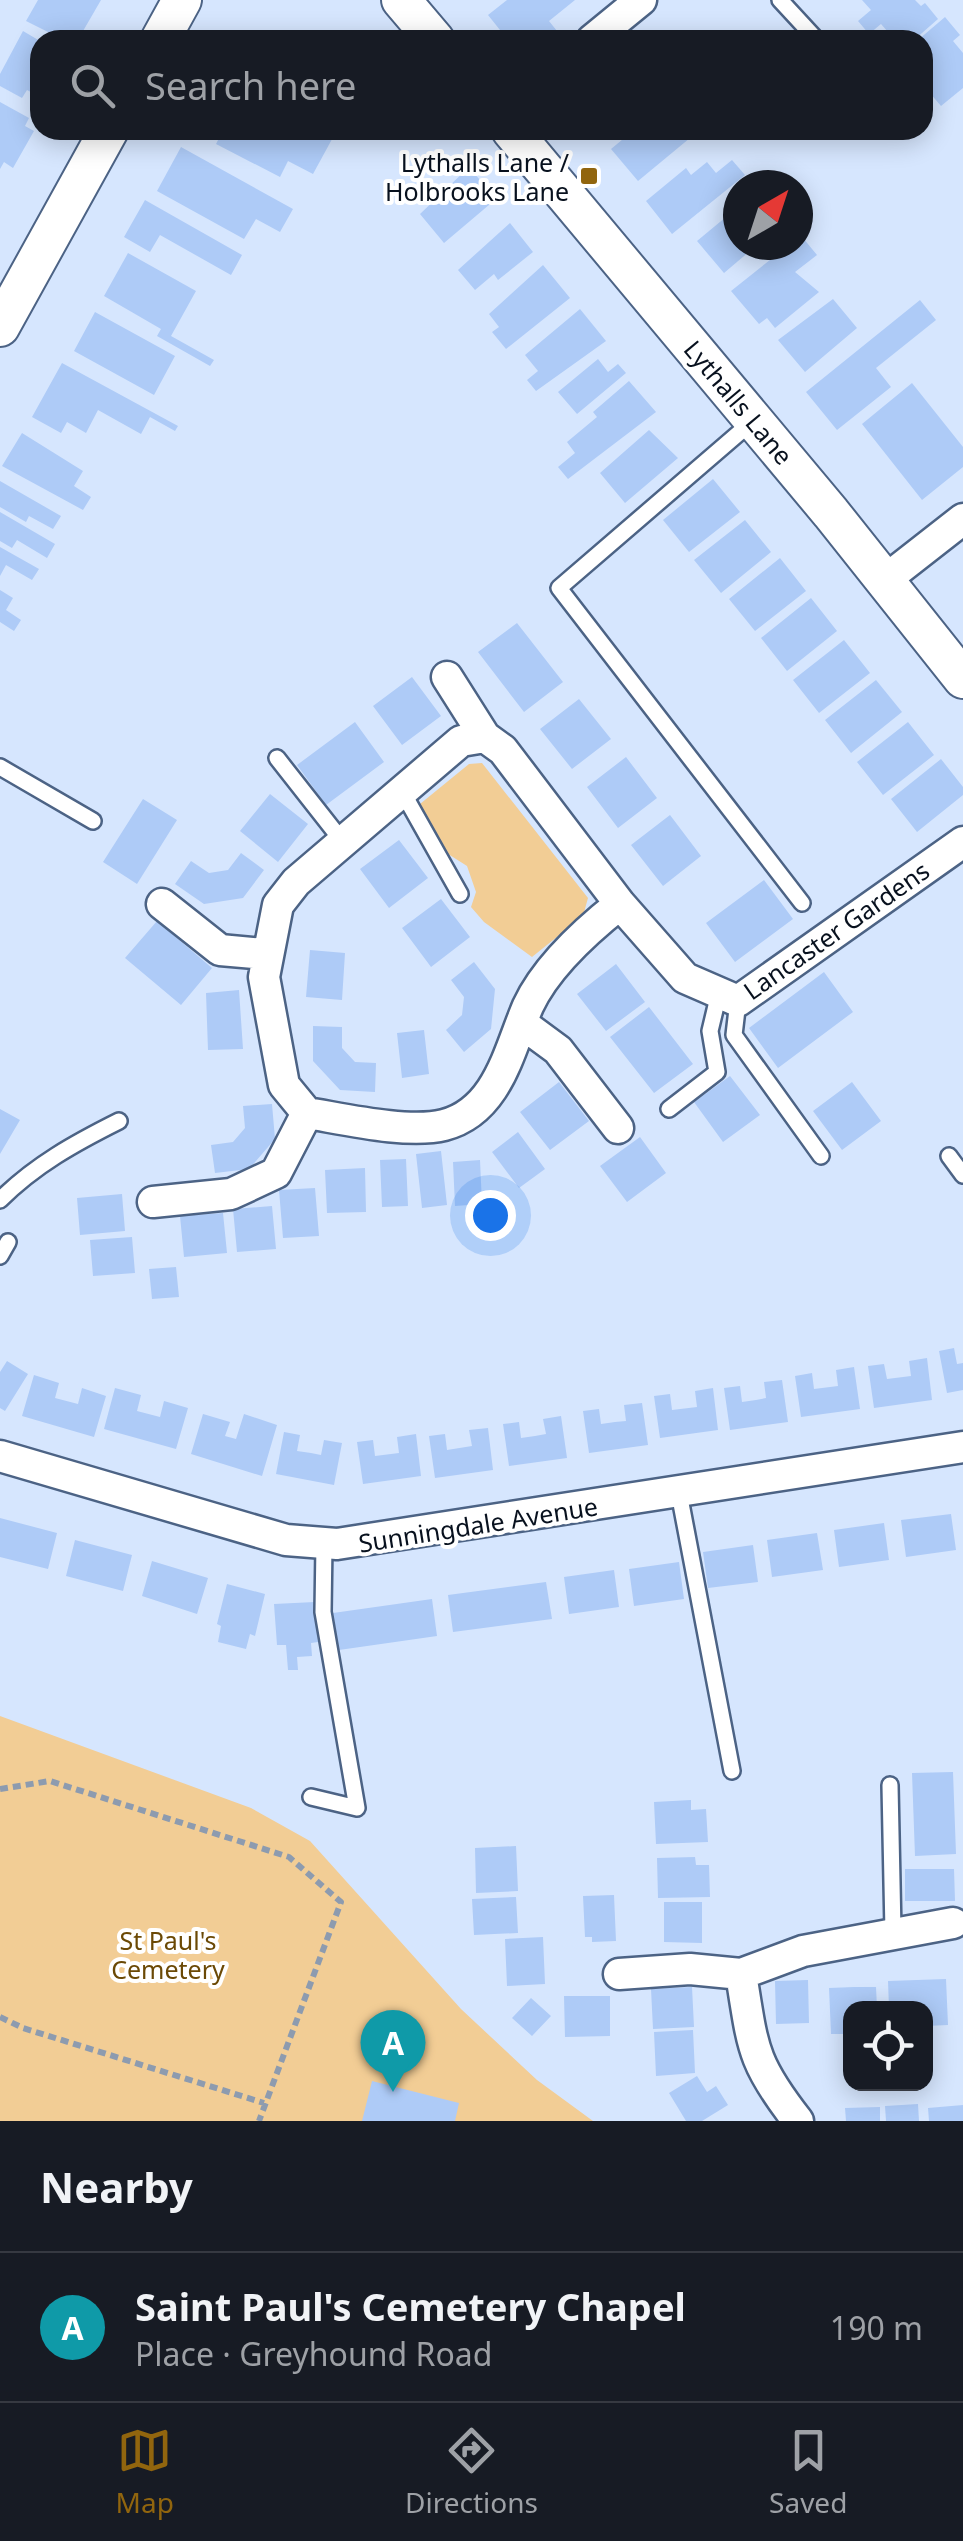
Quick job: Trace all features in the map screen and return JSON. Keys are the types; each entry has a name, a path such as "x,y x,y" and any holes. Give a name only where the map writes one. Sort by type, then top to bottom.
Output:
{"street":[{"path":"166,30 182,0"},
{"path":"401,0 426,30"},
{"path":"604,30 642,0"},
{"path":"0,328 103,140"},
{"name":"Lythalls Lane","path":"519,140 963,678"},
{"path":"885,580 963,518"},
{"name":"Lancaster Gardens","path":"446,677 484,737 504,750 620,904 685,978 728,997 963,842"},
{"path":"484,737 461,741 296,882 278,905 265,954 264,977 284,1085 307,1113 442,1126 474,1111 499,1079 524,1025 528,1007 564,958 620,904"},
{"path":"162,904 220,950 265,954"},
{"path":"524,1025 558,1050 618,1128"},
{"path":"153,1202 231,1194 276,1172 307,1113"},
{"name":"Sunningdale Avenue","path":"0,1456 286,1540 324,1544 380,1541 963,1448"},
{"path":"620,1974 690,1969 741,1974 803,1952 953,1924"},
{"path":"741,1974 750,2040 766,2079 798,2121"}],"lane":[{"path":"780,0 808,30"},
{"path":"754,420 559,588 802,903"},
{"path":"277,758 344,842"},
{"path":"0,767 93,821"},
{"path":"402,791 460,894"},
{"path":"668,1109 716,1072 710,1031 728,997"},
{"path":"728,997 734,1035 821,1156"},
{"path":"0,1200 22,1178 66,1148 119,1120"},
{"path":"949,1156 963,1175"},
{"path":"678,1493 732,1771"},
{"path":"311,1797 357,1808 323,1612 324,1544"},
{"path":"890,1785 894,1932"}],"path":[{"path":"0,1789 50,1781 290,1857 341,1902 259,2121"},
{"path":"0,2016 23,2028 264,2104"}],"green space":[{"path":"482,763 588,898 583,916 532,957 484,922 471,907 476,892 467,866 445,852 420,804 469,764"},
{"name":"St Paul's Cemetery","path":"0,1716 251,1808 310,1841 461,2009 537,2080 593,2121 0,2121"}],"building":[{"path":"38,0 101,0 84,30 44,30 26,21"},
{"path":"507,0 575,0 549,21 556,30 500,30 488,15"},
{"path":"862,0 915,0 921,6 925,3 938,19 925,30 886,30 881,24 866,30 858,21 871,10"},
{"path":"945,17 960,35 953,41 963,53 963,88 941,106 933,97 933,30 930,30"},
{"path":"23,31 30,35 30,92 27,90 22,98 0,86 0,74"},
{"path":"0,102 29,118 25,126 30,129 30,138 13,168 4,162 0,169"},
{"path":"218,140 332,140 313,174 288,161 280,177 216,144"},
{"path":"622,140 688,140 638,181 611,149"},
{"path":"181,147 293,209 280,232 256,219 244,239 157,191"},
{"path":"732,160 741,170 723,170 723,193 672,234 646,201 686,168 691,175 707,162 716,173"},
{"path":"469,167 496,199 444,243 420,214"},
{"path":"145,200 242,255 231,275 160,235 150,252 124,237"},
{"path":"723,219 723,260 739,260 724,273 697,241"},
{"path":"510,223 533,252 498,280 494,274 475,290 458,270"},
{"path":"128,253 196,291 171,336 214,360 210,366 157,336 161,329 104,296"},
{"path":"770,260 811,260 795,272 819,292 775,328 767,318 759,324 731,291"},
{"path":"543,265 570,298 506,349 492,332 499,327 489,314"},
{"path":"833,299 857,328 805,372 778,340"},
{"path":"920,300 936,320 876,368 891,387 837,430 806,392"},
{"path":"580,309 606,341 536,391 527,380 538,371 525,355"},
{"path":"95,312 175,356 154,395 74,351"},
{"path":"598,359 608,372 618,364 626,373 577,414 558,392"},
{"path":"62,363 178,426 175,431 150,417 141,434 98,410 86,433 67,422 61,433 32,417"},
{"path":"629,381 656,412 568,479 558,467 575,453 567,442 597,417 593,412"},
{"path":"912,383 963,447 963,467 922,500 862,424"},
{"path":"649,430 678,458 625,503 600,473"},
{"path":"22,433 83,471 74,486 91,497 83,510 2,466"},
{"path":"713,479 740,512 689,552 663,520"},
{"path":"0,481 61,516 53,529 29,516 26,522 0,507"},
{"path":"0,512 55,544 47,558 17,540 12,548 0,541"},
{"path":"745,520 771,552 721,593 694,560"},
{"path":"0,547 39,569 32,580 6,565 0,576"},
{"path":"780,558 806,591 755,631 729,599"},
{"path":"0,590 13,598 6,610 21,620 14,631 0,622"},
{"path":"811,598 837,631 787,671 761,638"},
{"path":"517,623 563,682 524,712 478,652"},
{"path":"844,640 870,673 819,713 793,680"},
{"path":"412,677 441,716 402,745 373,706"},
{"path":"876,680 902,712 851,753 825,720"},
{"path":"579,699 611,739 572,769 540,729"},
{"path":"355,722 384,762 326,805 297,765"},
{"path":"908,722 934,755 883,795 857,762"},
{"path":"626,757 657,798 618,828 587,787"},
{"path":"941,759 963,787 963,795 917,832 891,799"},
{"path":"270,794 308,824 278,862 240,831"},
{"path":"143,799 177,820 137,884 103,862"},
{"path":"670,815 701,856 663,886 631,845"},
{"path":"399,840 428,878 389,908 360,869"},
{"path":"241,853 264,870 243,898 204,904 175,884 191,861 209,873 228,870"},
{"path":"764,880 793,919 735,962 706,923"},
{"path":"441,899 470,937 431,967 402,928"},
{"path":"157,921 212,968 181,1005 125,958"},
{"path":"310,950 345,953 342,1000 306,997"},
{"path":"474,962 495,989 491,1029 464,1052 446,1030 462,1015 464,997 451,980"},
{"path":"616,964 645,1002 606,1031 577,994"},
{"path":"824,972 853,1012 778,1068 749,1028"},
{"path":"239,990 243,1049 208,1050 206,993"},
{"path":"649,1007 693,1064 654,1093 610,1037"},
{"path":"313,1026 342,1027 342,1048 355,1062 376,1063 375,1092 340,1090 313,1061"},
{"path":"424,1030 429,1074 402,1078 397,1033"},
{"path":"730,1076 760,1115 723,1142 694,1102"},
{"path":"559,1082 589,1121 550,1150 520,1112"},
{"path":"852,1082 881,1121 842,1150 813,1111"},
{"path":"272,1104 275,1139 249,1169 215,1173 211,1145 233,1142 245,1128 243,1106"},
{"path":"0,1109 20,1120 0,1154"},
{"path":"518,1132 545,1169 519,1188 492,1152"},
{"path":"640,1137 666,1173 627,1202 600,1166"},
{"path":"441,1151 447,1205 422,1208 416,1154"},
{"path":"406,1159 408,1206 382,1207 380,1160"},
{"path":"480,1160 482,1204 455,1206 453,1162"},
{"path":"365,1168 366,1212 327,1213 325,1170"},
{"path":"315,1188 319,1236 283,1238 279,1190"},
{"path":"122,1194 125,1231 80,1235 77,1198"},
{"path":"272,1206 276,1249 237,1252 233,1209"},
{"path":"223,1213 227,1253 184,1257 180,1216"},
{"path":"132,1237 135,1273 93,1276 90,1240"},
{"path":"176,1267 179,1297 152,1299 149,1269"},
{"path":"954,1348 957,1364 963,1363 963,1390 947,1393 939,1351"},
{"path":"927,1358 932,1400 874,1408 868,1366 884,1364 887,1379 911,1376 909,1361"},
{"path":"7,1361 28,1374 5,1411 0,1408 0,1372"},
{"path":"854,1367 860,1409 801,1417 795,1376 812,1373 814,1389 838,1386 836,1370"},
{"path":"34,1375 59,1383 55,1398 78,1404 82,1388 106,1396 94,1437 22,1416"},
{"path":"782,1380 788,1422 730,1430 724,1388 740,1386 742,1402 766,1398 764,1382"},
{"path":"115,1388 141,1395 137,1411 160,1417 164,1401 188,1408 176,1449 104,1429"},
{"path":"713,1388 718,1430 660,1438 654,1396 670,1394 672,1410 697,1407 695,1391"},
{"path":"642,1403 648,1445 589,1453 583,1411 599,1409 601,1424 626,1421 624,1405"},
{"path":"203,1414 230,1422 225,1436 236,1439 244,1414 277,1425 262,1476 191,1454"},
{"path":"561,1416 567,1458 509,1466 503,1424 519,1422 521,1438 546,1434 543,1419"},
{"path":"488,1428 493,1470 435,1478 429,1436 445,1434 447,1450 472,1446 469,1430"},
{"path":"284,1432 300,1435 297,1451 321,1455 324,1440 342,1443 334,1485 276,1474"},
{"path":"416,1434 421,1476 363,1484 357,1442 373,1440 375,1456 399,1453 397,1437"},
{"path":"951,1514 956,1550 906,1557 901,1520"},
{"path":"0,1518 57,1533 48,1569 0,1557"},
{"path":"884,1523 889,1560 839,1567 834,1530"},
{"path":"817,1533 823,1570 772,1577 767,1540"},
{"path":"75,1540 132,1555 123,1591 66,1576"},
{"path":"753,1545 758,1582 708,1588 703,1552"},
{"path":"152,1561 208,1578 197,1614 142,1596"},
{"path":"679,1562 684,1599 634,1606 629,1569"},
{"path":"614,1570 619,1607 569,1614 564,1577"},
{"path":"546,1582 552,1619 453,1632 448,1595"},
{"path":"227,1584 265,1594 255,1636 250,1634 246,1649 218,1642 221,1626 217,1624"},
{"path":"432,1599 437,1636 339,1650 333,1613"},
{"path":"315,1602 318,1642 311,1643 312,1656 297,1657 298,1670 288,1670 286,1645 277,1645 274,1604"},
{"path":"953,1772 956,1854 915,1856 912,1773"},
{"path":"691,1800 691,1810 706,1809 708,1842 656,1844 654,1802"},
{"path":"516,1846 518,1891 476,1893 475,1848"},
{"path":"695,1857 696,1865 709,1865 710,1897 658,1898 657,1858"},
{"path":"905,1869 954,1869 955,1901 905,1901"},
{"path":"614,1895 616,1941 592,1942 592,1937 585,1937 583,1896"},
{"path":"516,1897 518,1933 474,1935 472,1899"},
{"path":"664,1902 702,1902 702,1943 664,1942"},
{"path":"543,1937 545,1984 507,1986 505,1939"},
{"path":"946,1979 948,2025 933,2026 933,2001 889,2001 888,1981"},
{"path":"808,1980 809,2023 776,2024 775,1981"},
{"path":"692,1987 694,2027 653,2029 651,1989"},
{"path":"876,1987 877,2001 843,2001 843,2034 831,2034 829,1988"},
{"path":"564,1996 610,1996 610,2036 565,2037"},
{"path":"531,1998 551,2016 532,2036 512,2018"},
{"path":"693,2030 695,2073 656,2076 654,2032"},
{"path":"697,2076 707,2092 716,2086 728,2105 702,2121 686,2121 669,2093"},
{"path":"372,2081 459,2103 455,2121 362,2121"},
{"path":"918,2104 919,2121 886,2121 885,2106"},
{"path":"963,2105 963,2121 929,2121 928,2108"},
{"path":"880,2107 880,2121 846,2121 845,2108"}],"place":[{"name":"Lythalls Lane / Holbrooks Lane","path":"589,176"},
{"name":"Saint Paul's Cemetery Chapel","path":"393,2092"}]}
